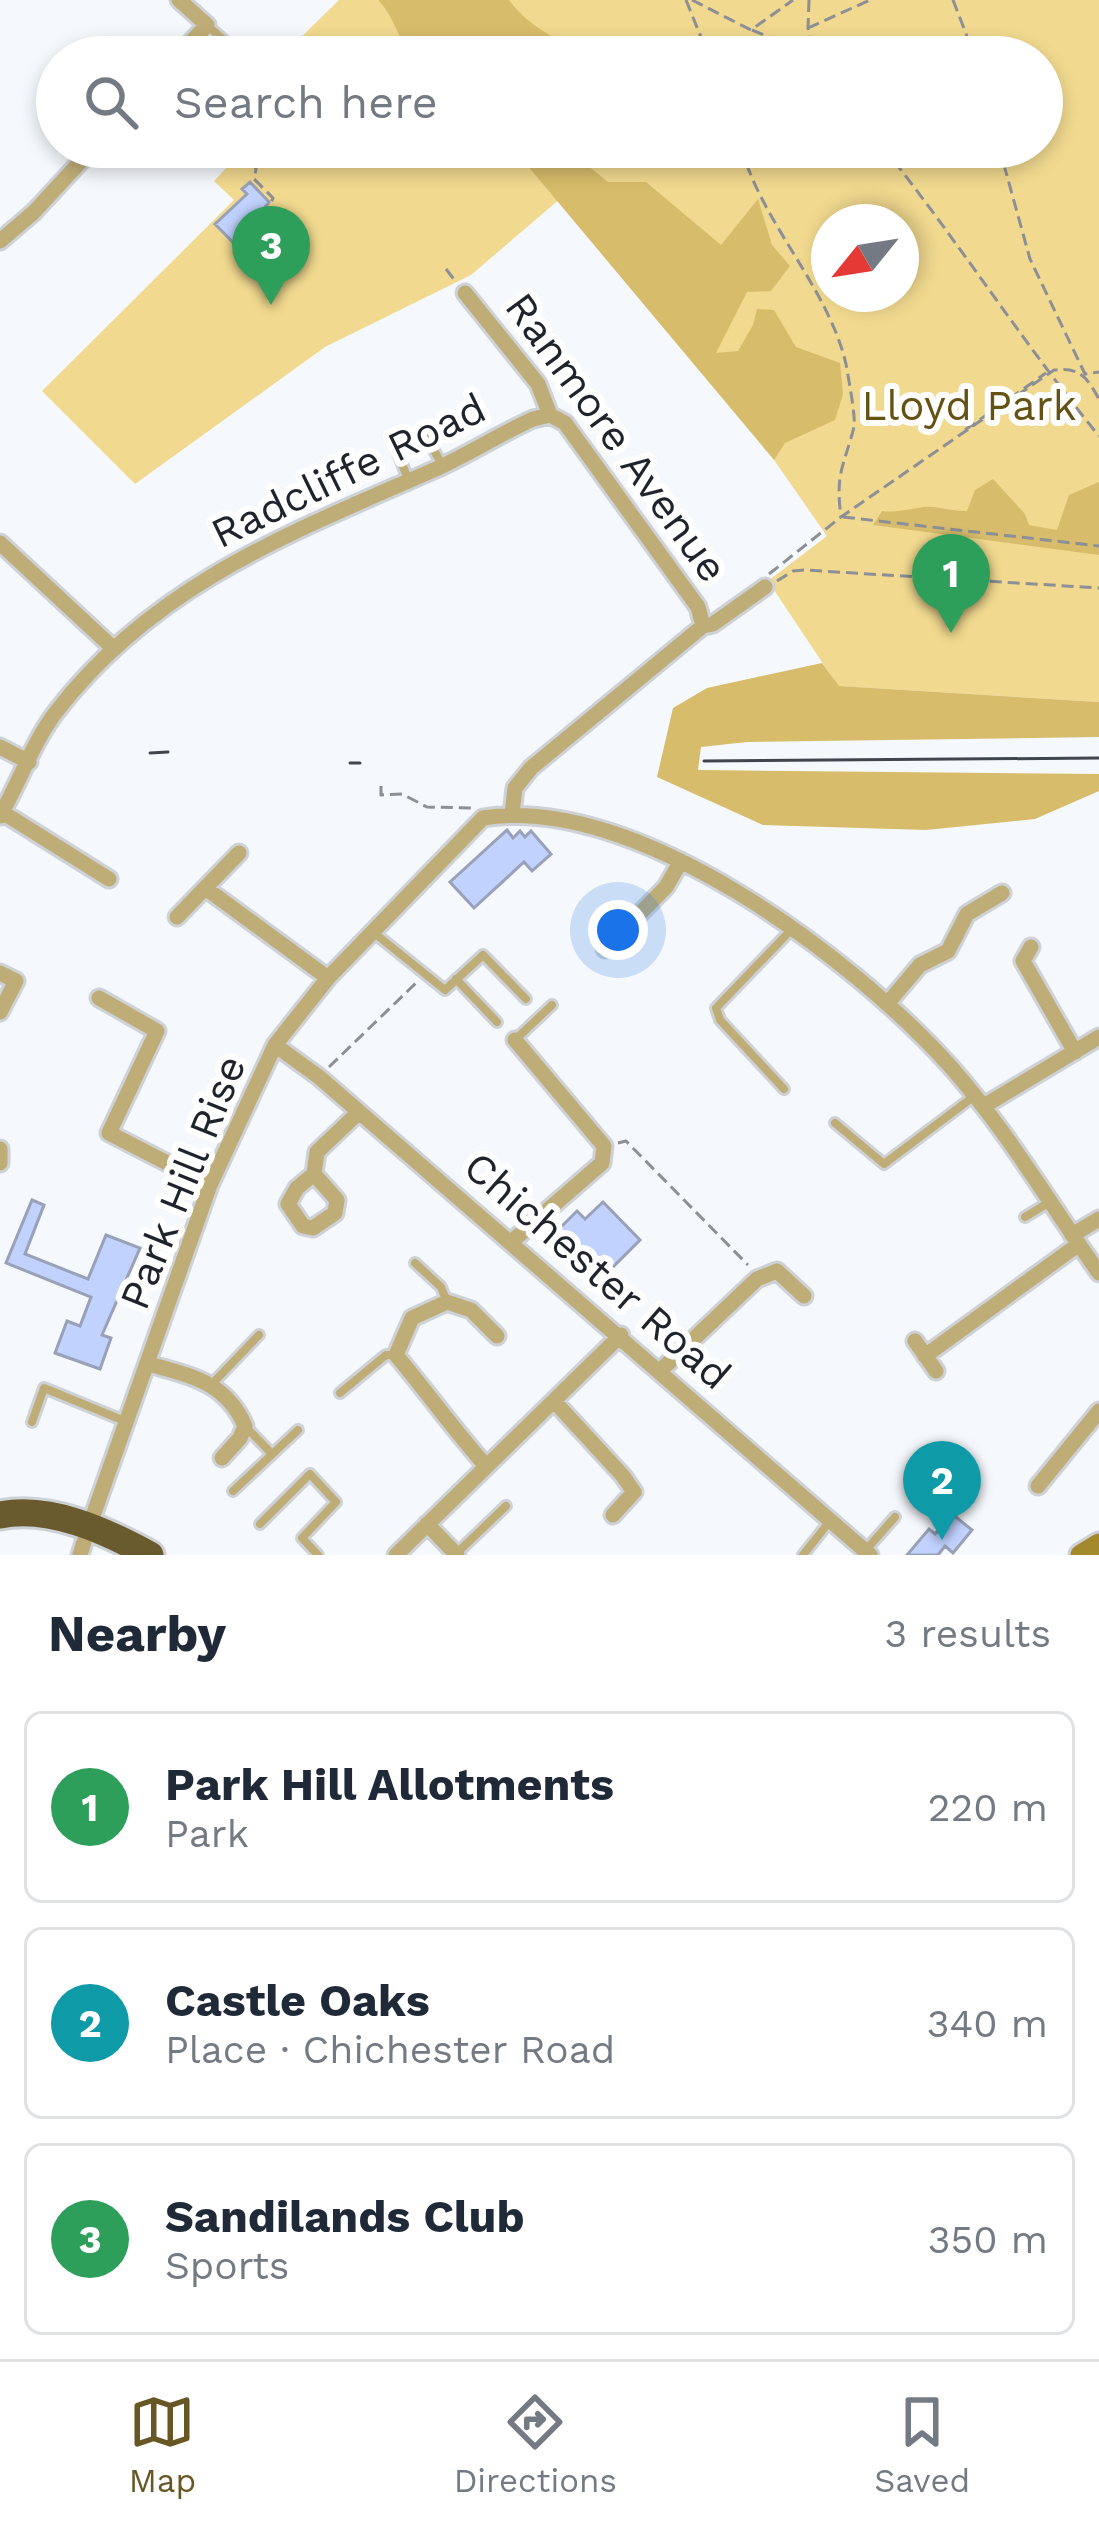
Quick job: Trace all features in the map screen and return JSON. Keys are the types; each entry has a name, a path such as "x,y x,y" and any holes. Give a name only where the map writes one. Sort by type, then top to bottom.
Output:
{"highway":[{"path":"0,1517 46,1514 84,1541 118,1555"},
{"path":"84,1541 150,1555"}],"main road":[{"path":"1081,1555 1099,1544"}],"street":[{"path":"179,0 207,25 197,36"},
{"path":"0,241 75,168"},
{"name":"Ranmore Avenue","path":"465,293 538,384 550,415 565,423 698,607 703,626"},
{"name":"Radcliffe Road","path":"1,814 52,716 113,648 254,550 443,465 525,422 550,415"},
{"path":"0,543 113,648"},
{"path":"512,814 515,788 531,768 703,626 713,624 765,587"},
{"path":"0,747 29,762"},
{"path":"1,814 109,878"},
{"path":"483,818 512,814 589,826 653,847 792,929 886,1004 979,1101 1099,1273"},
{"name":"Park Hill Rise","path":"84,1541 210,1185 275,1045 328,978 483,818"},
{"path":"177,917 239,853"},
{"path":"605,949 666,887 681,861"},
{"path":"208,890 328,978"},
{"path":"886,1004 920,965 948,951 967,914 1003,893"},
{"path":"1030,947 1023,961 1075,1052"},
{"path":"0,973 16,981 0,1012"},
{"path":"99,998 158,1031 109,1133 210,1185"},
{"path":"979,1101 1099,1037"},
{"path":"511,1242 602,1163 604,1146 515,1040"},
{"name":"Chichester Road","path":"275,1045 319,1077 621,1335 868,1553"},
{"path":"314,1174 317,1152 358,1112"},
{"path":"0,1149 0,1163"},
{"path":"936,1371 920,1349 1099,1219"},
{"path":"661,1370 754,1282 777,1271 803,1296"},
{"path":"486,1466 396,1355 412,1318 447,1302 471,1310 497,1336"},
{"path":"395,1555 621,1335"},
{"path":"149,1364 212,1384 232,1405 244,1426 222,1458"},
{"path":"554,1401 634,1492 613,1515"},
{"path":"1038,1486 1099,1411"},
{"path":"427,1524 457,1555"}],"lane":[{"path":"207,25 219,36"},
{"path":"408,480 394,446 415,436 425,434 443,465"},
{"path":"784,1089 720,1020 716,1008 792,929"},
{"path":"372,931 445,990 483,955 526,999"},
{"path":"456,979 497,1022"},
{"path":"515,1040 552,1005"},
{"path":"835,1123 884,1165 979,1101"},
{"path":"1025,1216 1049,1202"},
{"path":"416,1263 441,1287 447,1302"},
{"path":"212,1384 259,1335"},
{"path":"340,1393 386,1355 396,1355"},
{"path":"32,1422 44,1388 128,1422"},
{"path":"244,1426 272,1454"},
{"path":"233,1491 298,1430"},
{"path":"260,1524 310,1474 336,1502 302,1538 318,1555"},
{"path":"457,1555 506,1506"},
{"path":"868,1553 895,1517"},
{"path":"803,1555 830,1521"}],"path":[{"path":"689,0 766,36"},
{"path":"689,0 702,36"},
{"path":"751,30 793,0"},
{"path":"808,0 809,36"},
{"path":"851,0 853,8"},
{"path":"808,28 870,0"},
{"path":"953,0 966,36"},
{"path":"255,168 254,179 273,198 267,211"},
{"path":"747,168 835,329 846,367 856,422 838,474 841,517"},
{"path":"900,168 1099,436"},
{"path":"1006,168 1030,259 1099,399"},
{"path":"1099,372 1085,374 1070,368 1048,373 841,517 760,580 765,587 804,570 1099,588"},
{"path":"841,517 1099,546"},
{"path":"381,786 381,795 402,794 428,807 473,807 483,818"},
{"path":"319,1077 425,974"},
{"path":"604,1146 626,1141 755,1272 754,1282"}],"green space":[{"name":"Lloyd Park","path":"339,0 1099,0 1099,702 838,686 768,581 827,536 774,460 752,412 561,198 471,275 325,347 135,484 42,391 234,200 214,181 226,168 1063,168 1063,36 302,36"}],"shaded area":[{"path":"378,0 509,0 553,36 400,36"},
{"path":"530,168 591,168 608,182 646,182 721,245 758,199 772,245 790,266 771,291 747,292 716,353 738,351 757,309 774,310 796,347 840,363 843,394 835,420 785,443 774,460"},
{"path":"993,479 1025,514 1029,525 1057,530 1069,495 1099,482 1099,555 873,525 882,511 929,507 967,511 975,490"},
{"path":"822,663 839,686 1099,702 1099,737 747,742 701,747 698,770 1099,774 1099,791 1035,819 926,830 763,825 657,777 673,708 707,688"}],"building":[{"path":"250,182 269,202 250,227 276,254 260,270 215,224 247,194 242,189"},
{"path":"507,830 513,838 520,831 525,837 531,831 551,854 532,871 524,862 474,908 450,882"},
{"path":"32,1200 44,1205 25,1254 88,1279 106,1235 140,1248 102,1335 111,1338 100,1369 55,1353 67,1321 80,1326 91,1297 6,1263"},
{"path":"603,1202 640,1240 596,1284 551,1237 577,1211 585,1219"},
{"path":"952,1514 972,1530 953,1553 945,1546 938,1555 907,1555 929,1529 935,1534"}],"tram line":[{"path":"150,753 168,752"},
{"path":"704,761 1099,758"},
{"path":"350,763 360,763"}],"place":[{"name":"Sandilands Club","path":"271,305"},
{"name":"Park Hill Allotments","path":"951,633"},
{"name":"Castle Oaks","path":"942,1540"}]}
